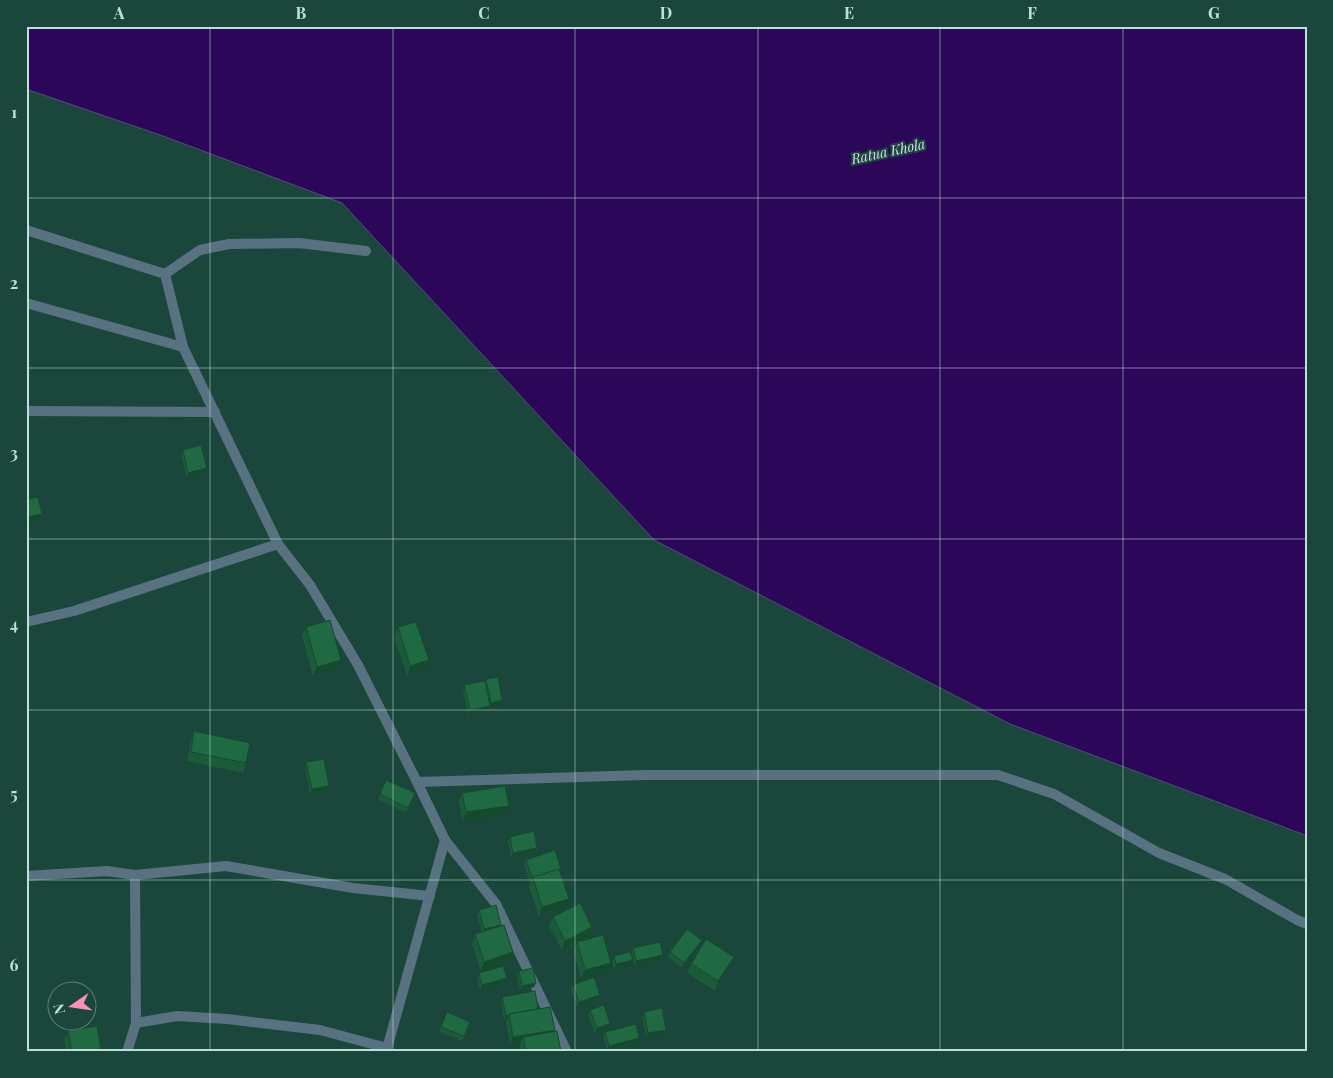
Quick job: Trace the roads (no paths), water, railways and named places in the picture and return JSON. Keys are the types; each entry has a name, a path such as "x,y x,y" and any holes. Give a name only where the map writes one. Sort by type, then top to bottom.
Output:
{"street":[{"path":"26,230 165,274"},
{"path":"165,274 200,250 229,244 299,243 366,251"},
{"path":"165,274 184,346 278,544 310,585 358,665 445,840 496,904 567,1052"},
{"path":"26,303 184,346"},
{"path":"26,411 215,412"},
{"path":"26,622 74,611 278,544"},
{"path":"417,782 644,775 998,775 1054,794 1159,853 1225,879 1307,924"},
{"path":"136,1023 177,1016 227,1019 320,1030 386,1050 445,840"},
{"path":"26,876 107,871 135,874 226,866 353,888 430,896"},
{"path":"127,1052 136,1023 135,874"}],"water":[{"name":"Ratua Khola","path":"26,26 1307,26 1307,834 1305,835 1010,724 654,540 342,203 163,136 26,89"}]}
